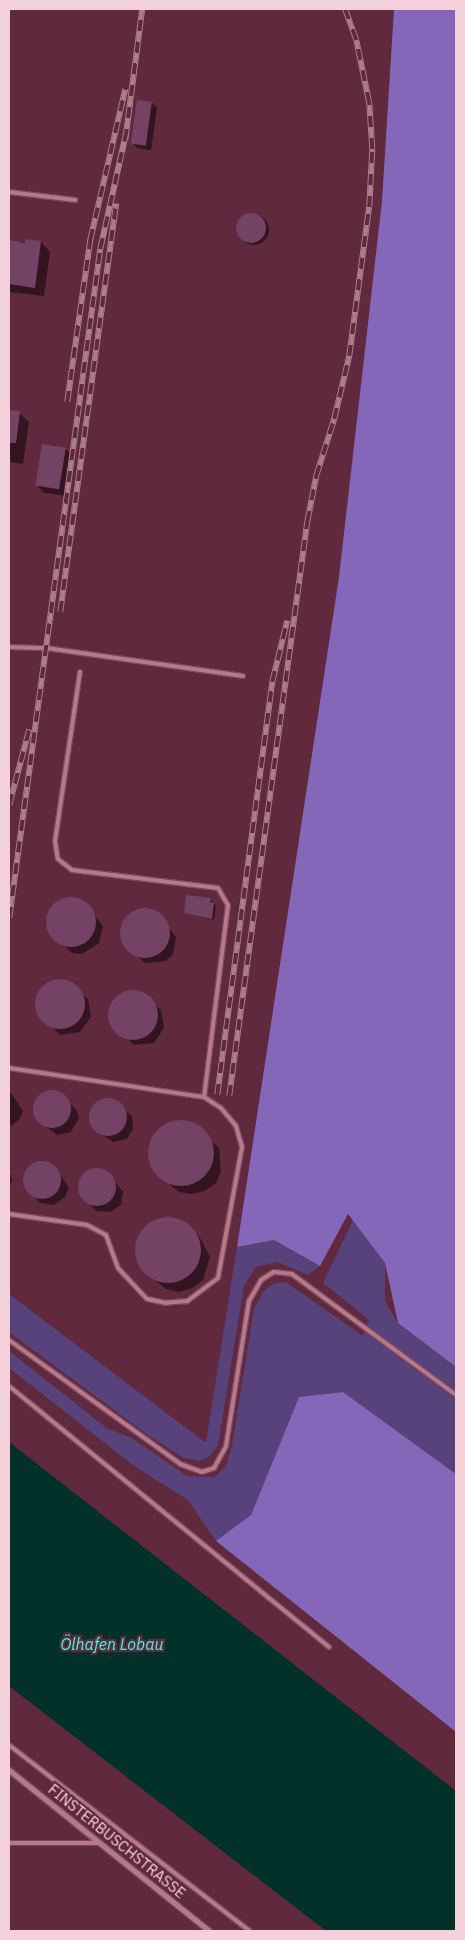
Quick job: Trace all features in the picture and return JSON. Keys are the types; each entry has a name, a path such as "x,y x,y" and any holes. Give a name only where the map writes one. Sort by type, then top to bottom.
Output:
{"street":[{"name":"FINSTERBUSCHSTRASSE","path":"9,1770 209,1931"}],"lane":[{"path":"9,192 76,200"},
{"path":"9,647 46,648 243,676"},
{"path":"80,672 55,841 58,859 72,870 218,888 228,905 204,1097"},
{"path":"9,1068 204,1097 221,1108 236,1126 242,1147 218,1278 188,1301 166,1303 147,1299 118,1268 106,1235 87,1225 9,1214"},
{"path":"9,1340 180,1464 202,1472 214,1468 226,1446 249,1301 261,1280 274,1272 292,1274 456,1395"},
{"path":"9,1386 329,1647"},
{"path":"9,1745 250,1931"},
{"path":"9,1843 100,1843"}],"shaded area":[{"path":"394,9 456,9 456,1367 398,1323 385,1263 348,1214 320,1266 274,1240 237,1247 339,577 382,201"},
{"path":"353,1220 385,1263 385,1301 398,1323 456,1367 456,1474 343,1392 299,1397 251,1516 216,1541 188,1500 133,1465 9,1368 9,1351 108,1429 130,1437 187,1476 215,1477 226,1466 232,1445 254,1309 263,1292 273,1284 286,1282 363,1336 369,1320 323,1283"},
{"path":"274,1240 320,1266 308,1275 277,1262 256,1267 244,1286 218,1445 209,1457 199,1461 184,1458 152,1438 9,1332 9,1294 206,1443 237,1247"},
{"path":"343,1392 456,1474 456,1732 216,1541 251,1515 299,1397"}],"water":[{"name":"Ölhafen Lobau","path":"9,1442 456,1791 456,1931 326,1931 9,1686"}],"building":[{"path":"137,100 152,102 146,146 131,144"},
{"path":"251,213 257,214 265,222 265,234 257,242 251,243 245,242 237,234 236,228 237,222 245,214"},
{"path":"25,239 41,241 35,288 9,284 9,240 25,243"},
{"path":"9,410 20,411 16,443 9,443"},
{"path":"42,444 66,448 59,489 35,485"},
{"path":"186,895 211,898 210,902 214,903 212,919 184,913"},
{"path":"71,897 81,899 89,904 94,912 96,922 94,932 89,940 81,945 71,947 61,945 53,940 48,932 46,922 48,912 53,904 61,899"},
{"path":"145,908 163,915 170,933 163,951 145,958 127,951 120,933 127,915"},
{"path":"60,979 78,986 85,1004 78,1022 60,1029 42,1022 35,1004 42,986"},
{"path":"133,990 151,997 158,1015 151,1033 133,1040 115,1033 108,1015 115,997"},
{"path":"52,1090 66,1095 71,1109 66,1123 52,1128 38,1123 33,1109 38,1095"},
{"path":"108,1098 122,1103 127,1117 122,1131 108,1136 94,1131 89,1117 94,1103"},
{"path":"181,1120 193,1123 204,1130 211,1141 214,1153 211,1165 204,1176 193,1183 181,1186 169,1183 158,1176 151,1165 148,1153 151,1141 158,1130 169,1123"},
{"path":"42,1161 56,1166 61,1180 56,1194 42,1199 28,1194 23,1180 28,1166"},
{"path":"97,1168 111,1173 116,1187 111,1201 97,1206 83,1201 78,1187 83,1173"},
{"path":"168,1217 180,1220 191,1227 198,1238 201,1250 198,1262 191,1273 180,1280 168,1283 156,1280 145,1273 138,1262 135,1250 138,1238 145,1227 156,1220"}],"railway":[{"path":"125,140 142,9"},
{"path":"229,1096 307,522 316,476 334,419 349,356 369,207 372,149 369,103 356,40 345,9"},
{"path":"67,402 90,240 125,89"},
{"path":"9,918 100,249 126,133"},
{"path":"60,612 116,204"},
{"path":"217,1095 272,682 287,621"},
{"path":"9,805 29,730"}]}
